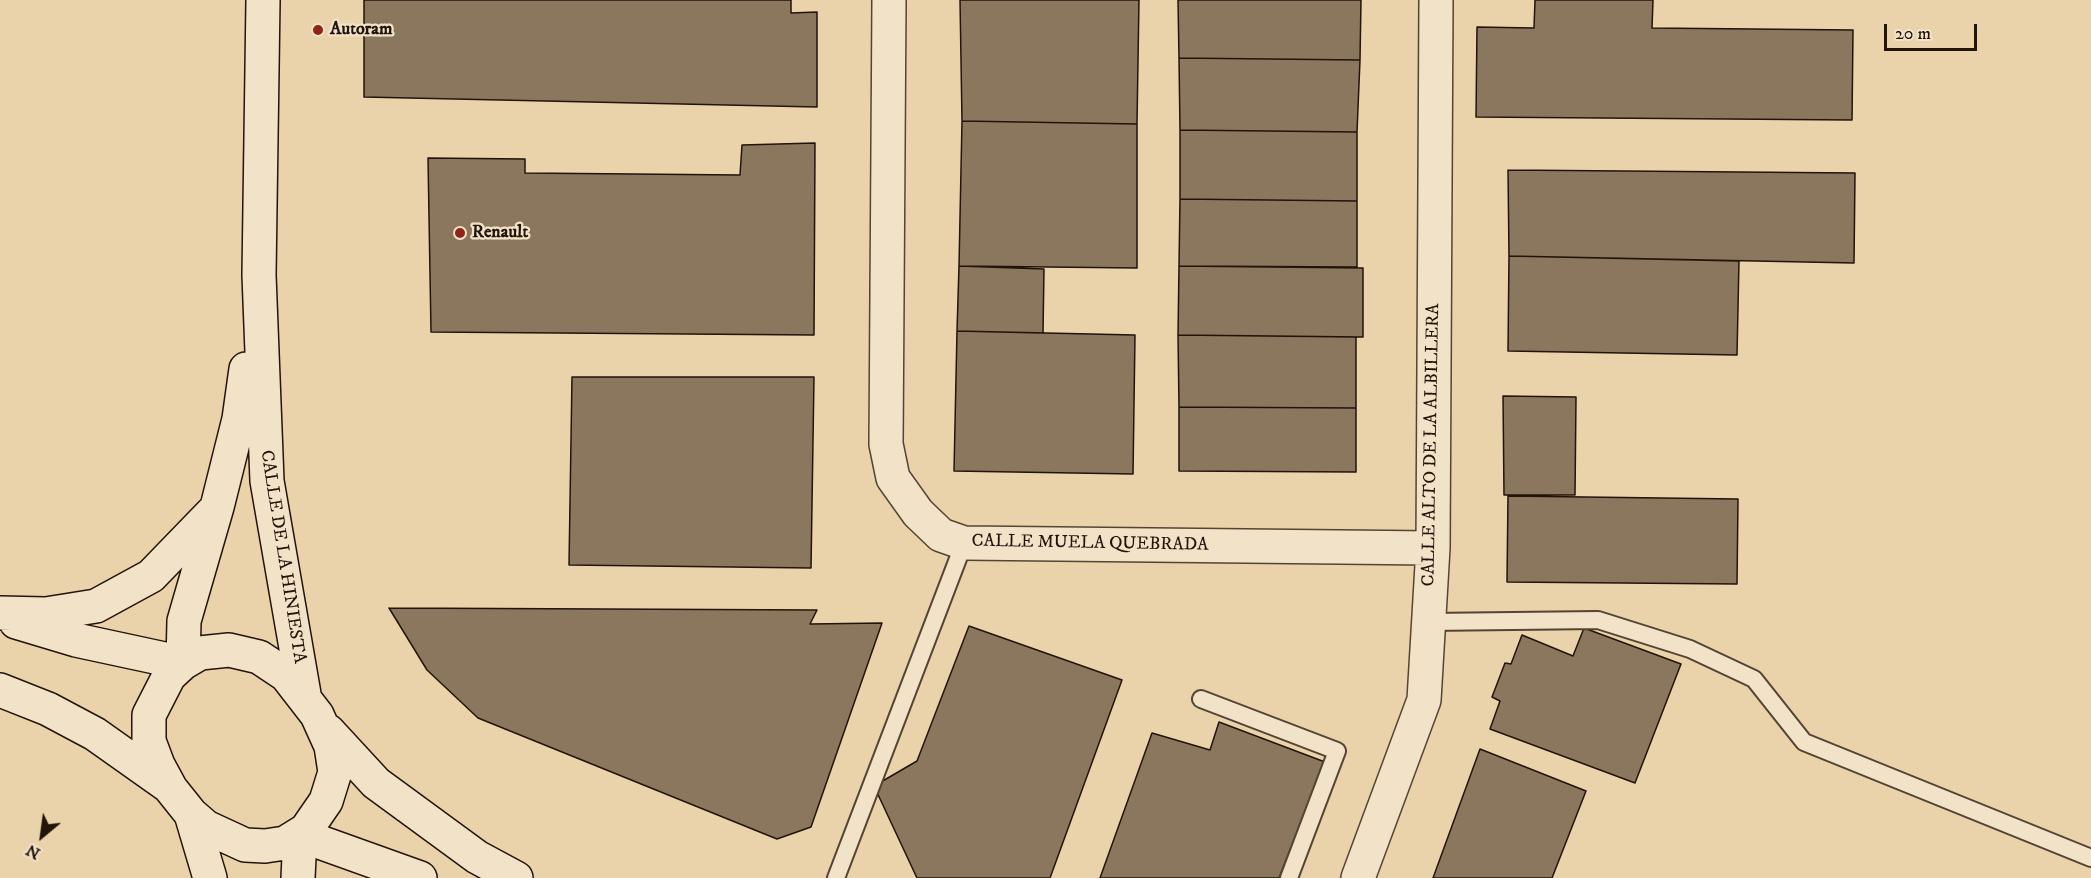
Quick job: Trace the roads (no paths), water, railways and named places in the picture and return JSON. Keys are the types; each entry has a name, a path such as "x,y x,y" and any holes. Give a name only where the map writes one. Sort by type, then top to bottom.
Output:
{"street":[{"name":"CALLE DE LA HINIESTA","path":"263,0 259,275 267,481 304,694"},
{"name":"CALLE MUELA QUEBRADA","path":"890,0 885,444 893,478 918,513 941,535 964,543 1433,548"},
{"name":"CALLE ALTO DE LA ALBILLERA","path":"1358,878 1424,700 1433,548 1436,0"},
{"name":"CALLE DE LA HINIESTA","path":"183,663 184,621 217,507 239,419 259,275"},
{"path":"0,615 46,614 96,606 151,576 217,507"},
{"path":"0,615 76,640 183,663"},
{"path":"0,690 48,709 94,734 181,801 215,832 245,845 276,845 300,835 322,809 333,781 333,755 323,726 304,694 278,668 249,653 219,650 200,653 183,663 163,683 152,707 148,723 153,752 181,801 210,878"},
{"path":"323,726 376,783 477,857 516,878"},
{"path":"300,835 400,875"},
{"path":"298,878 300,835"}],"lane":[{"path":"836,878 964,543"},
{"path":"1428,622 1598,620 1690,649 1754,679 1804,742 2091,858"},
{"path":"1201,699 1337,751 1289,878"}],"place":[{"name":"Autoram","path":"318,30"},
{"name":"Renault","path":"460,233"}]}
